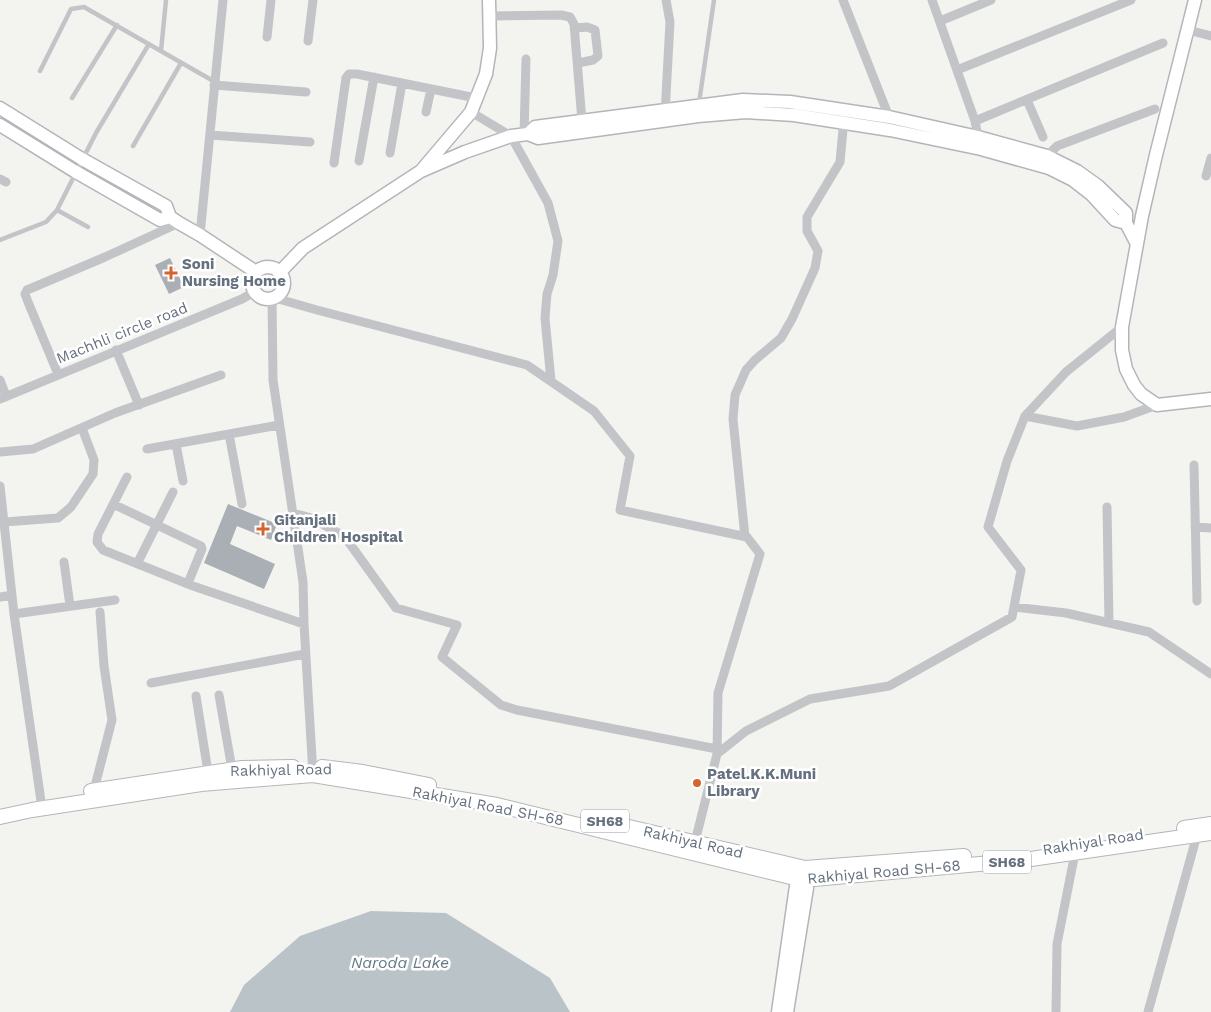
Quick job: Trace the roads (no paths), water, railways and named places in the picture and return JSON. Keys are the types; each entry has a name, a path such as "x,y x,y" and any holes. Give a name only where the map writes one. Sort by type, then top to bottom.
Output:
{"main road":[{"name":"Rakhiyal Road","path":"0,809 41,804 94,790 232,769 363,772 479,794 804,874 1074,849 1211,824"},
{"name":"SH68","path":"0,816 41,804 312,771"},
{"name":"SH68","path":"1074,849 1211,833"}],"street":[{"path":"200,235 222,0"},
{"path":"267,37 271,0"},
{"path":"308,41 313,0"},
{"path":"421,171 471,112 486,74 490,48 489,0"},
{"path":"665,116 670,22 666,0"},
{"path":"843,0 889,117"},
{"path":"932,0 975,121 978,137"},
{"path":"940,21 991,0"},
{"path":"957,70 1131,0"},
{"path":"1157,405 1141,394 1126,369 1122,350 1122,327 1156,155 1195,0"},
{"path":"490,16 561,15 570,17 575,28 582,121"},
{"path":"575,28 587,27 595,30 597,36 598,56 593,60 578,63"},
{"path":"1188,30 1211,36"},
{"path":"975,121 1163,44"},
{"path":"526,59 526,134"},
{"path":"334,163 346,78 349,74 374,77 476,98"},
{"path":"359,161 374,77"},
{"path":"214,83 306,92"},
{"path":"390,153 402,83"},
{"path":"426,112 431,89"},
{"path":"280,272 303,248 421,171 465,152 511,136 526,134 538,138 665,116 699,104 743,100 790,102 890,130 981,149 1049,168 1073,180 1091,194 1115,220 1126,223"},
{"path":"1027,100 1043,137"},
{"path":"0,108 82,159 166,206 175,220 256,272"},
{"path":"1047,156 1057,146 1156,108"},
{"path":"471,112 511,136 548,203 558,241 553,274 547,294 545,318 551,381"},
{"path":"526,134 535,127 582,121 746,112 843,117 889,117 978,137 1047,156 1077,171 1098,186 1126,213 1126,223 1137,244"},
{"path":"694,847 717,751 718,693 760,554 745,537 733,419 735,395 746,370 781,338 792,319 815,268 818,251 807,231 807,217 840,162 843,117"},
{"path":"0,124 76,172 160,220 175,220"},
{"path":"210,135 310,142"},
{"path":"1206,176 1211,158"},
{"path":"58,374 25,294 27,290 105,258 175,220"},
{"path":"312,771 303,582 273,380 274,298 282,291 284,286 283,277 280,272 270,267 262,268 256,272 251,282 254,292 264,299 274,298 527,365 594,411 630,456 620,510 745,537"},
{"name":"Machhli circle road","path":"3,398 254,292"},
{"path":"293,513 312,518 345,537 396,608 457,625 442,657 501,705 517,710 717,751 746,731 810,699 889,686 1012,617 1020,570 988,528 1007,461 1025,416 1066,372 1122,327"},
{"path":"116,350 138,405"},
{"path":"0,452 33,449 138,405 221,375"},
{"path":"0,380 3,398"},
{"path":"1025,416 1077,426 1124,417 1157,405 1211,399"},
{"path":"147,449 279,425"},
{"path":"4,522 58,518 71,507 93,474 94,460 82,428"},
{"path":"229,434 242,504"},
{"path":"176,444 182,481"},
{"path":"1194,465 1196,601"},
{"path":"127,477 98,534 97,542 102,550 304,624"},
{"path":"0,486 14,614 41,804"},
{"path":"137,564 173,492"},
{"path":"113,504 201,546 202,549 188,583"},
{"path":"1107,507 1110,623"},
{"path":"1195,527 1211,528"},
{"path":"64,562 70,606"},
{"path":"0,597 12,596"},
{"path":"14,614 115,600"},
{"path":"1014,607 1066,613 1149,632 1211,674"},
{"path":"94,790 112,720 104,666 100,612"},
{"path":"151,684 305,654"},
{"path":"219,695 232,769"},
{"path":"196,696 208,772"},
{"path":"1148,1012 1197,836"},
{"path":"1056,1012 1057,944 1074,849"},
{"path":"778,1012 796,886 804,874"},
{"path":"788,1012 806,888 804,874"}],"lane":[{"path":"161,52 166,0"},
{"path":"699,104 714,0"},
{"path":"40,71 71,9 84,6 214,83"},
{"path":"72,98 116,26"},
{"path":"0,240 46,222 58,210 82,159 148,44"},
{"path":"133,146 181,63"},
{"path":"58,210 88,227"}],"water":[{"name":"Naroda Lake","path":"371,911 446,913 550,978 570,1012 230,1012 244,985 300,936"}],"place":[{"name":"Soni Nursing Home","path":"171,273"},
{"name":"Gitanjali Children Hospital","path":"263,529"},
{"name":"Patel.K.K.Muni Library","path":"697,783"}]}
